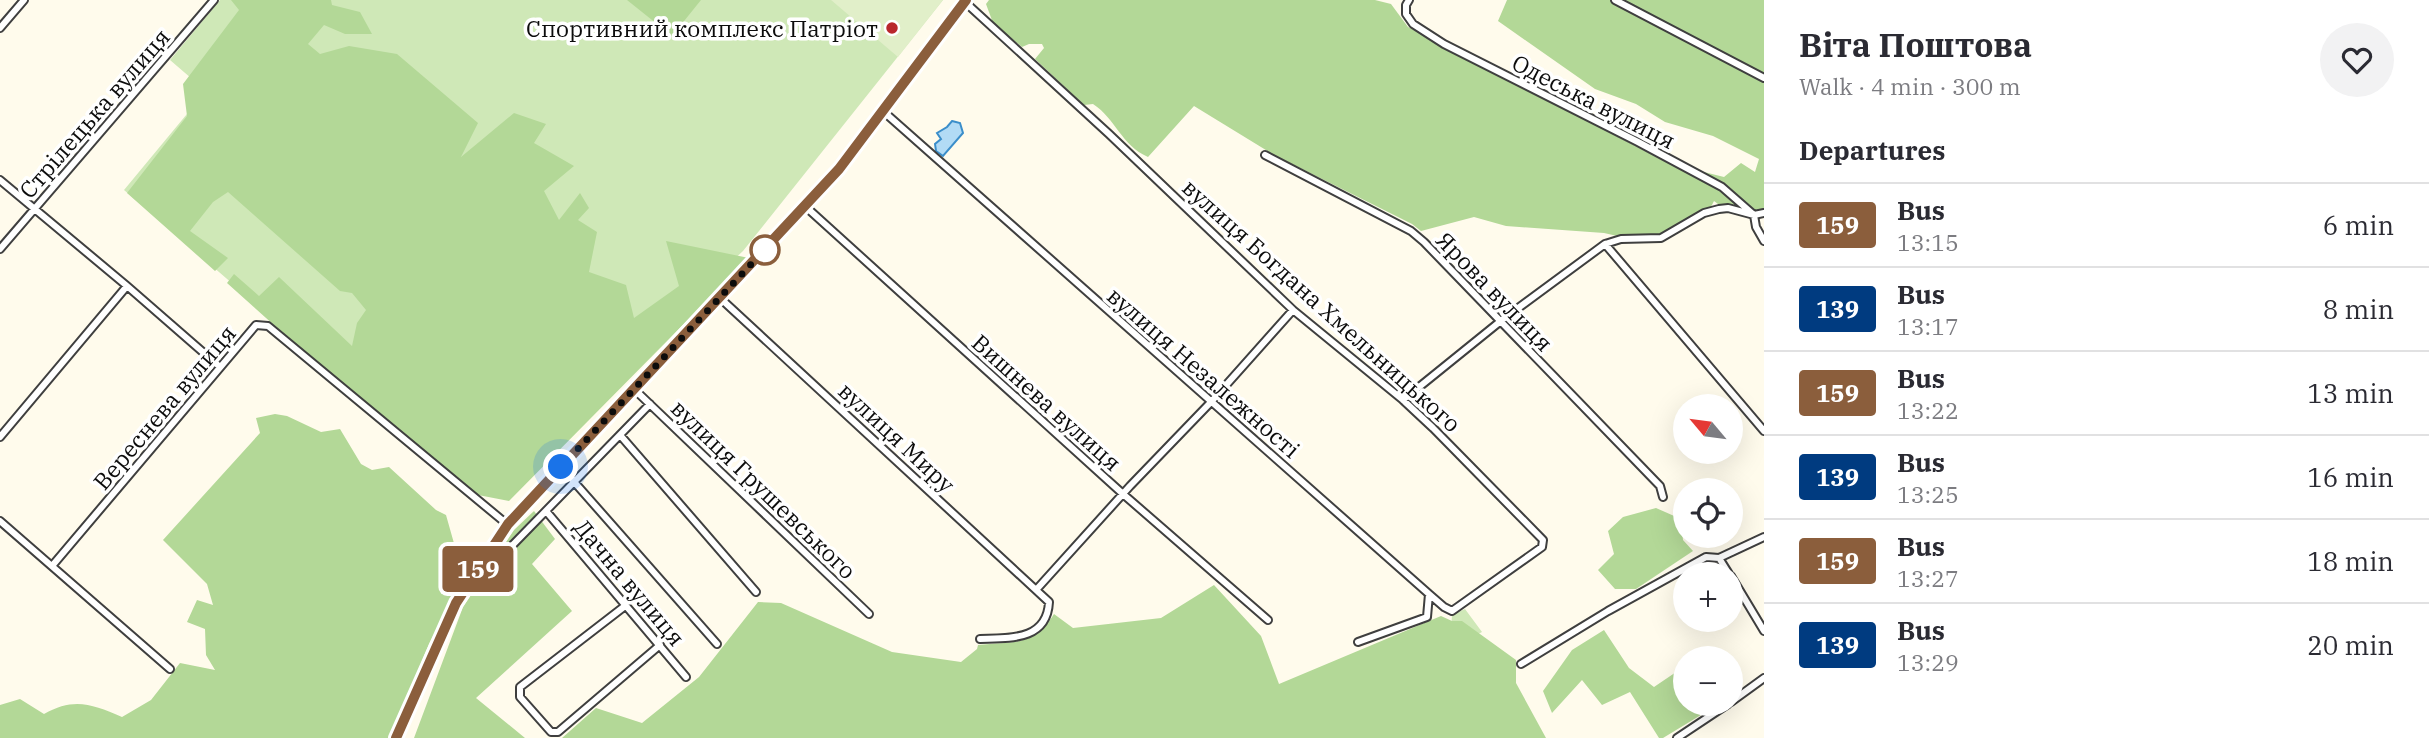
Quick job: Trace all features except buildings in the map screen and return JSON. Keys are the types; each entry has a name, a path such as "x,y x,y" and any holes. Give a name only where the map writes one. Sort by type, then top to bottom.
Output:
{"street":[{"path":"0,28 24,0"},
{"name":"Стрілецька вулиця","path":"0,250 214,0"},
{"name":"Одеська вулиця","path":"1409,0 1406,14 1413,24 1444,44 1722,187 1754,215 1756,227 1764,241"},
{"path":"1615,0 1764,78"},
{"path":"396,738 456,603 508,524 806,207 884,112 966,1"},
{"name":"вулиця Богдана Хмельницького","path":"966,1 1293,310 1403,400 1469,462 1543,540 1542,547 1452,611 1430,594"},
{"name":"вулиця Незалежності","path":"884,112 1430,594"},
{"name":"Ярова вулиця","path":"1265,155 1411,231 1502,320 1660,486 1663,497"},
{"path":"0,180 220,368"},
{"name":"Вишнева вулиця","path":"806,207 1123,494 1268,620"},
{"path":"1403,400 1502,320 1605,243 1621,239 1661,238 1704,213 1718,209 1728,208 1754,215 1764,213"},
{"path":"1605,243 1764,431"},
{"path":"0,437 127,286"},
{"name":"вулиця Миру","path":"720,298 1049,602 1049,613 1039,628 1019,638 980,639"},
{"path":"1036,590 1212,402 1293,310"},
{"name":"Вереснева вулиця","path":"52,566 256,325 268,326 508,524"},
{"name":"вулиця Грушевського","path":"634,389 869,614"},
{"path":"500,558 650,404"},
{"path":"620,435 757,592"},
{"path":"561,467 717,644"},
{"name":"Дачна вулиця","path":"546,511 686,677"},
{"path":"0,521 170,669"},
{"path":"1521,664 1659,582 1706,558 1719,558 1764,537"},
{"path":"1719,558 1722,562"},
{"path":"1358,642 1427,617 1430,594"},
{"path":"1743,596 1764,631"},
{"path":"625,606 520,687 520,697 551,732 558,732 660,645"},
{"path":"1743,693 1764,678"},
{"path":"1677,738 1710,716"}],"green space":[{"path":"220,0 943,0 743,251 497,481 474,492 124,190 206,91 170,60"},
{"path":"231,0 331,0 332,5 360,12 372,34 345,34 324,25 308,44 320,54 349,46 397,54 478,123 461,157 514,113 546,124 534,143 574,166 544,191 559,220 580,193 589,208 578,220 597,232 589,272 626,285 634,318 679,286 666,241 749,258 509,501 473,494 409,446 227,283 234,274 259,296 279,277 352,346 357,323 366,310 352,293 340,291 228,192 213,202 190,231 228,258 215,271 127,193 187,116 183,84 239,10"},
{"path":"627,0 701,0 672,36"},
{"name":"Спортивний комплекс Патріот","path":"831,0 943,0 898,57"},
{"path":"989,0 1375,0 1391,4 1408,27 1668,163 1724,177 1741,163 1755,172 1759,159 1713,136 1665,122 1636,104 1595,89 1498,21 1507,0 1764,0 1764,213 1722,207 1714,201 1698,219 1665,241 1644,242 1604,233 1506,226 1474,217 1421,231 1274,155 1194,106 1148,157 1131,146 1101,110 1093,104 1084,105 1035,59 1044,48 1042,44 1022,47 993,23 986,4"},
{"path":"275,414 287,416 321,432 340,429 361,464 372,470 389,467 436,510 446,515 459,561 468,568 429,644 390,738 0,738 0,705 20,699 44,714 65,705 83,704 122,717 151,700 180,663 215,670 206,655 205,629 187,622 197,600 213,605 207,584 163,540 260,433 256,418"},
{"path":"1656,508 1673,515 1673,548 1690,548 1693,551 1636,589 1615,589 1598,570 1614,554 1608,531 1623,517"},
{"path":"534,511 555,539 532,564 572,611 476,698 525,738 414,738 463,607 514,530"},
{"path":"1214,585 1261,636 1279,684 1441,616 1452,621 1462,621 1516,660 1516,683 1546,738 562,738 596,708 642,723 699,677 758,602 781,603 892,652 961,662 977,649 978,645 1013,642 1030,637 1046,625 1054,614 1073,628 1161,618"},
{"path":"1465,609 1482,632 1465,641 1451,630 1452,615"},
{"path":"1604,630 1629,668 1654,687 1673,674 1673,716 1699,716 1659,738 1630,692 1602,705 1582,680 1552,713 1543,691 1572,650"}],"water":[{"path":"952,121 960,123 963,133 943,156 936,151 935,144 941,139 937,133"}],"bus line":[{"name":"159","path":"396,738 456,603 508,524 806,207 888,106 966,0"}],"place":[{"name":"Спортивний комплекс Патріот","path":"892,28"}],"route":[{"path":"561,467 771,243 765,250"}]}
